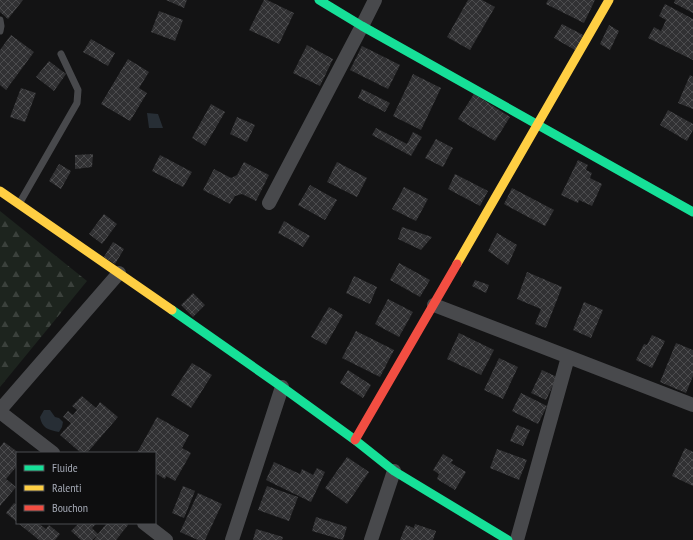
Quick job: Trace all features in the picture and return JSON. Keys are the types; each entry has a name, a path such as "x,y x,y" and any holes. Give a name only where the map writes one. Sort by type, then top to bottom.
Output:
{"street":[{"path":"319,0 362,26 693,212"},
{"path":"269,203 375,0"},
{"path":"355,440 609,0"},
{"path":"0,191 282,387 355,440 394,471 508,540"},
{"path":"52,452 0,411 119,273"},
{"path":"434,305 693,405"},
{"path":"517,540 568,357"},
{"path":"232,540 282,387"},
{"path":"371,540 394,471"},
{"path":"145,524 166,540"}],"lane":[{"path":"0,20 0,31"},
{"path":"19,204 77,103 78,90 61,54"}],"green space":[{"path":"0,211 87,281 0,387"}],"shaded area":[{"path":"147,113 158,114 163,128 149,128"},
{"path":"44,410 50,410 55,417 59,418 63,422 59,432 49,429 42,424 40,417"}],"building":[{"path":"0,0 23,0 8,19 0,12"},
{"path":"166,0 187,0 184,8"},
{"path":"264,0 294,13 279,44 249,30"},
{"path":"468,0 482,0 495,7 470,50 447,37"},
{"path":"548,0 595,0 584,23 546,4"},
{"path":"675,0 693,0 693,13 674,3"},
{"path":"665,4 693,19 693,60 648,38 654,27 661,31 666,20 659,16"},
{"path":"159,11 183,20 175,41 151,32"},
{"path":"562,24 583,35 575,50 554,38"},
{"path":"609,25 619,31 610,50 600,44"},
{"path":"11,35 34,52 6,90 0,85 0,50"},
{"path":"91,39 115,53 108,66 83,52"},
{"path":"307,45 333,59 320,86 293,73"},
{"path":"362,46 400,65 388,89 350,70"},
{"path":"128,59 149,72 139,88 147,93 130,121 101,104"},
{"path":"49,61 66,74 54,91 36,77"},
{"path":"413,74 441,88 421,130 393,116"},
{"path":"690,75 693,77 693,109 678,103"},
{"path":"21,88 36,93 25,122 10,117"},
{"path":"362,89 390,103 385,112 358,98"},
{"path":"474,94 510,117 495,141 458,119"},
{"path":"211,104 225,112 205,146 192,138"},
{"path":"668,110 693,124 693,130 687,141 660,125"},
{"path":"237,117 255,125 247,142 230,134"},
{"path":"376,128 407,144 413,132 422,137 411,156 372,135"},
{"path":"436,139 453,148 443,167 425,158"},
{"path":"93,154 92,167 75,169 75,155"},
{"path":"160,155 192,172 183,187 152,171"},
{"path":"578,160 588,165 586,170 592,173 590,178 602,184 592,206 579,200 578,203 561,195"},
{"path":"244,162 269,175 256,201 242,194 235,196 230,204 203,190 214,169 231,178 237,175"},
{"path":"337,162 367,178 357,197 327,182"},
{"path":"59,164 71,171 61,189 49,181"},
{"path":"455,174 488,191 480,206 448,189"},
{"path":"310,185 337,200 325,220 298,205"},
{"path":"404,187 428,199 416,221 392,209"},
{"path":"512,188 554,210 545,226 504,204"},
{"path":"104,214 117,224 102,244 89,234"},
{"path":"284,221 310,236 303,247 278,233"},
{"path":"402,227 432,237 421,250 398,239"},
{"path":"497,233 517,245 508,265 488,251"},
{"path":"113,242 124,249 115,264 104,257"},
{"path":"399,263 430,280 420,297 390,280"},
{"path":"527,272 562,287 546,328 535,324 541,309 517,299"},
{"path":"354,276 377,287 370,304 346,293"},
{"path":"475,280 489,285 486,293 472,286"},
{"path":"193,293 205,305 193,317 181,305"},
{"path":"388,299 413,312 399,337 375,324"},
{"path":"584,302 603,310 591,338 573,330"},
{"path":"329,307 343,315 326,345 311,337"},
{"path":"356,331 394,350 380,377 342,358"},
{"path":"459,333 494,350 481,375 447,359"},
{"path":"652,335 665,341 652,368 636,360 644,344 647,345"},
{"path":"676,343 693,350 693,376 686,393 660,382"},
{"path":"499,358 518,367 503,399 484,390"},
{"path":"192,363 212,375 191,408 171,395"},
{"path":"348,370 371,385 363,398 340,383"},
{"path":"542,370 557,377 546,400 531,393"},
{"path":"521,393 547,406 538,424 512,411"},
{"path":"82,396 96,408 100,402 118,417 88,452 80,452 60,435 71,423 63,417 68,411 73,415 77,410 72,406"},
{"path":"157,417 189,435 182,448 191,453 175,481 166,476 165,479 156,474 156,452 138,452"},
{"path":"517,425 530,430 523,446 510,441"},
{"path":"4,442 18,452 16,452 16,467 6,479 16,487 0,506 0,447"},
{"path":"685,448 693,452 693,486 672,476"},
{"path":"497,449 527,460 519,480 490,468"},
{"path":"443,454 453,460 451,463 466,472 455,490 437,479 439,474 433,470"},
{"path":"347,457 369,472 347,504 325,488"},
{"path":"274,462 300,474 302,469 313,475 317,468 325,472 311,502 266,480"},
{"path":"183,486 195,491 184,518 172,513"},
{"path":"267,486 298,497 289,521 258,510"},
{"path":"198,493 222,504 205,540 198,540 180,532"},
{"path":"14,503 16,504 16,521 6,513"},
{"path":"316,517 347,527 343,540 312,531"},
{"path":"19,524 39,524 46,529 49,525 60,534 55,540 39,540"},
{"path":"78,524 96,524 92,528 98,534 92,540 81,540 71,531"},
{"path":"106,524 128,525 116,540 94,540"},
{"path":"415,524 436,531 433,540 400,540 406,525 414,528"},
{"path":"256,529 283,537 282,540 253,540"}],"traffic: fast":[{"path":"319,0 362,26 693,212"},
{"path":"172,310 282,387 355,440 394,471 508,540"}],"traffic: slow":[{"path":"457,264 609,0"},
{"path":"0,191 172,310"}],"traffic: jam":[{"path":"355,440 457,264"}]}
